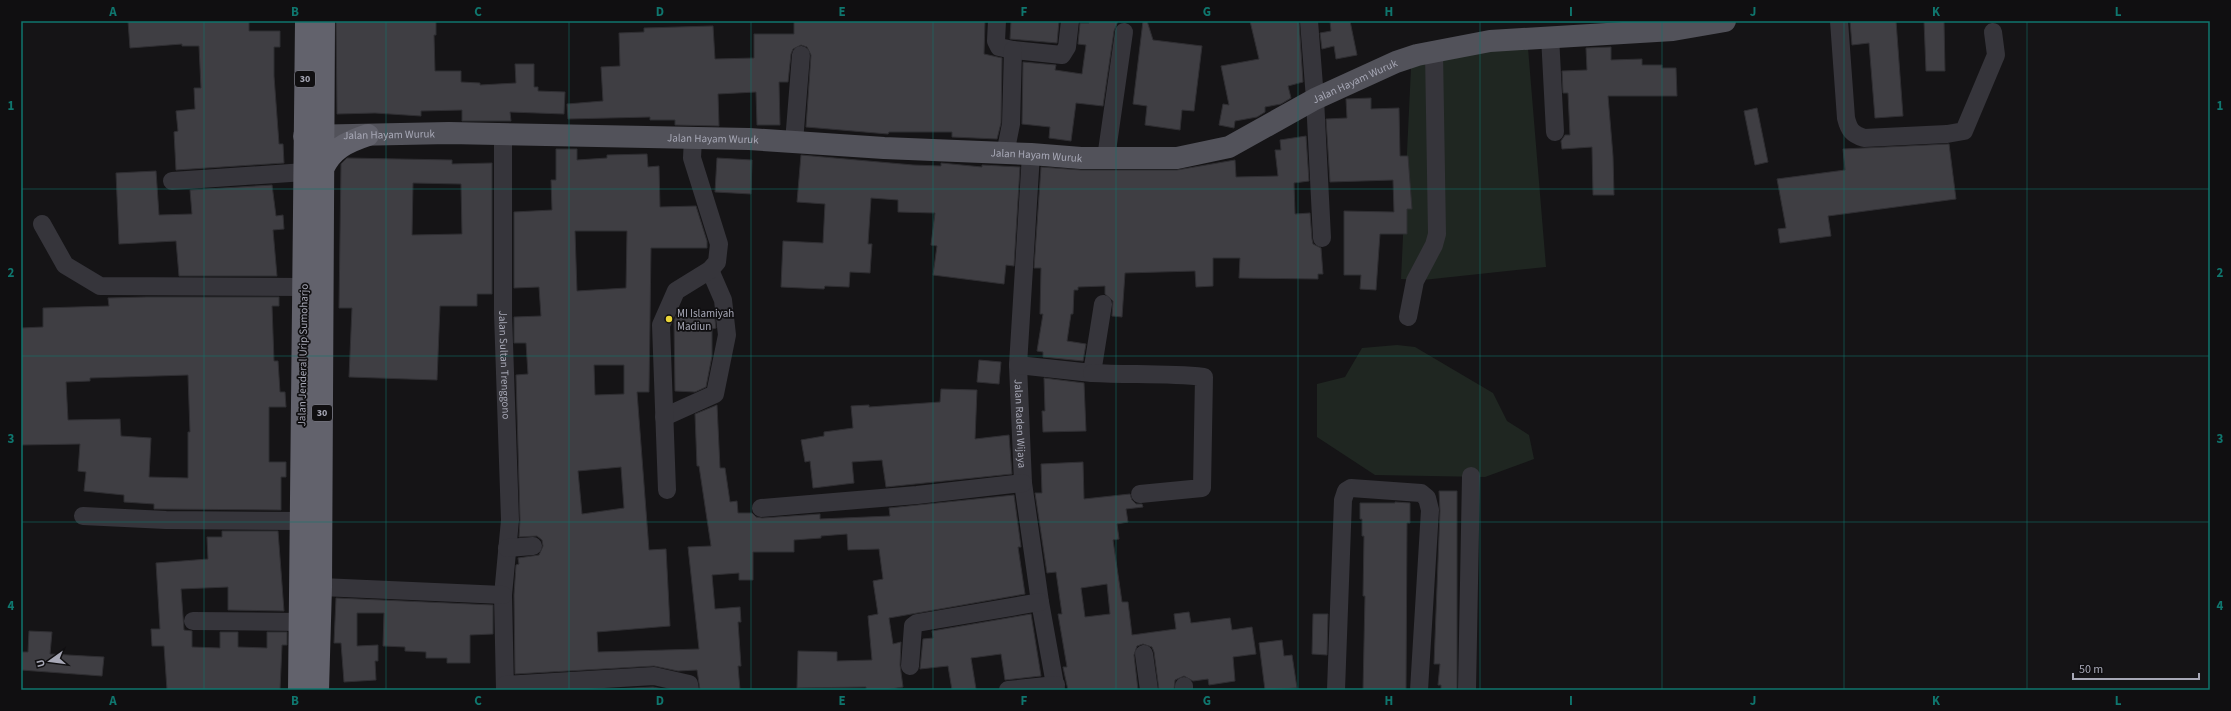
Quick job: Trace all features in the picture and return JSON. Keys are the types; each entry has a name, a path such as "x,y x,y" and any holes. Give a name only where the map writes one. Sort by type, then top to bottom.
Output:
{"highway":[{"name":"Jalan Jenderal Urip Sumoharjo","path":"306,21 314,171 321,587 318,690"},
{"name":"Jalan Jenderal Urip Sumoharjo","path":"313,136 324,21"},
{"path":"314,171 342,145 368,135"},
{"name":"Jalan Jenderal Urip Sumoharjo","path":"298,690 304,287 314,171"}],"main road":[{"name":"Jalan Hayam Wuruk","path":"313,136 503,134 693,138 1005,154 1106,158 1176,158 1229,147 1315,99 1396,62 1416,55 1490,41 1550,36 1673,30 1725,21"}],"street":[{"path":"997,21 996,41 999,47 1012,50 1062,55 1066,53 1068,47 1070,21"},
{"path":"1309,21 1315,99 1322,238"},
{"path":"1839,21 1846,118 1849,128 1854,135 1864,138 1947,134 1964,131 1996,55 1993,32"},
{"path":"1106,158 1124,32"},
{"path":"1550,36 1555,132"},
{"path":"1005,154 1011,124 1012,50"},
{"path":"1408,317 1415,281 1434,245 1437,234 1434,52"},
{"path":"794,142 801,55"},
{"name":"Jalan Sultan Trenggono","path":"503,134 503,314 510,520 503,595 505,688"},
{"path":"667,490 661,325 676,291 710,270 717,262 719,244 692,158 693,138"},
{"name":"Jalan Raden Wijaya","path":"1031,154 1018,365 1023,483 1040,602 1056,688"},
{"path":"172,181 314,171"},
{"path":"42,224 65,265 100,286 304,287"},
{"path":"664,417 715,394 727,335 723,300 710,270"},
{"path":"1092,373 1103,304"},
{"path":"1018,365 1092,373 1130,375 1167,373 1204,377 1202,488 1140,494"},
{"path":"1467,690 1471,476"},
{"path":"761,508 917,495 1023,483"},
{"path":"1336,690 1343,500 1346,491 1351,488 1421,493 1427,498 1430,510 1419,690"},
{"path":"83,516 166,520 301,521"},
{"path":"507,548 533,546"},
{"path":"321,587 503,595"},
{"path":"910,666 913,626 917,623 1040,602"},
{"path":"192,621 300,622"},
{"path":"1144,654 1149,690"},
{"path":"505,688 654,676 689,684 690,690"},
{"path":"1008,690 1056,688"}],"shaded area":[{"path":"1528,48 1546,267 1423,280 1401,279 1411,68 1452,53"},
{"path":"1397,345 1415,347 1493,393 1507,421 1529,435 1534,459 1485,477 1375,475 1317,437 1317,384 1345,377 1362,348"}],"building":[{"path":"128,21 249,21 249,31 280,31 280,47 274,47 274,76 279,144 283,144 284,163 176,170 174,132 178,131 176,111 195,109 194,88 201,88 199,46 182,46 182,44 130,48"},
{"path":"336,21 436,21 436,35 434,35 435,71 461,71 461,82 480,83 480,85 516,83 515,64 534,64 534,87 538,87 538,91 565,92 564,114 510,112 511,121 462,121 462,110 421,111 421,116 375,113 337,114"},
{"path":"794,21 985,21 984,54 1002,58 1001,123 997,139 952,137 952,132 889,132 888,134 806,127 811,55 807,47 801,45 793,49 791,54 788,82 779,82 780,125 757,125 756,92 718,94 719,126 675,125 675,120 650,120 650,117 568,119 567,104 603,101 601,67 620,66 619,33 644,32 644,28 713,26 715,59 754,58 754,34 794,34"},
{"path":"1011,21 1059,21 1057,43 1010,39"},
{"path":"1089,21 1118,21 1114,31 1103,106 1076,103 1071,141 1049,138 1050,127 1022,124 1023,62 1056,65 1055,70 1082,74 1086,45 1078,44 1080,23 1089,23"},
{"path":"1143,21 1147,21 1153,40 1202,46 1194,111 1182,110 1180,130 1145,125 1147,106 1133,104"},
{"path":"1250,21 1299,21 1303,82 1288,86 1291,98 1281,104 1265,107 1265,112 1257,117 1235,121 1234,128 1219,125 1223,104 1229,105 1221,66 1259,59"},
{"path":"1330,21 1350,21 1357,55 1336,59 1334,46 1322,49 1320,33 1331,31"},
{"path":"1850,21 1896,21 1903,116 1875,118 1869,43 1852,45"},
{"path":"1924,21 1944,21 1945,71 1926,71"},
{"path":"1611,47 1611,60 1642,59 1642,65 1662,65 1662,68 1676,68 1677,96 1608,96 1613,156 1614,195 1593,195 1592,147 1562,149 1561,141 1565,135 1570,135 1568,93 1563,93 1562,71 1587,70 1586,48"},
{"path":"1371,98 1371,109 1399,108 1400,156 1408,156 1412,209 1407,209 1407,234 1380,234 1376,290 1360,289 1361,275 1344,275 1344,211 1394,212 1393,180 1330,182 1326,119 1347,118 1346,99"},
{"path":"1757,108 1768,162 1755,165 1744,111"},
{"path":"1306,136 1309,181 1294,183 1295,214 1310,213 1313,244 1321,248 1323,274 1318,274 1318,279 1239,278 1240,258 1213,258 1213,286 1196,287 1195,271 1125,273 1122,317 1112,316 1113,301 1105,294 1105,286 1078,287 1078,290 1074,290 1073,314 1071,314 1067,341 1086,344 1083,361 1043,357 1043,352 1037,351 1043,314 1040,314 1041,268 1034,268 1041,167 1081,170 1177,170 1235,160 1236,177 1278,176 1275,150 1281,150 1280,140"},
{"path":"1949,144 1956,199 1828,216 1831,236 1780,243 1778,229 1786,228 1777,179 1845,170 1843,149"},
{"path":"556,149 577,149 577,160 607,158 607,155 647,154 648,167 659,166 660,207 696,206 707,241 707,248 651,248 649,392 637,392 649,550 666,549 670,626 597,632 598,652 699,649 688,547 711,546 699,466 697,466 695,414 717,405 720,468 725,468 730,502 737,501 738,513 752,513 756,517 762,518 820,514 820,519 890,516 889,508 1014,495 1021,547 1018,547 1025,594 889,618 893,644 901,642 900,665 903,687 885,690 866,690 866,687 797,688 798,651 837,652 837,661 872,660 868,616 878,614 873,581 883,579 879,549 848,550 847,534 794,540 794,552 753,552 753,580 739,580 739,573 712,575 715,609 740,607 741,622 738,622 741,666 738,666 740,690 700,690 697,670 678,671 654,666 515,674 514,595 516,565 519,564 518,558 539,555 543,546 542,540 537,536 519,537 520,520 516,375 528,374 526,343 514,343 514,317 541,316 539,287 514,288 514,212 552,210 551,180 556,180","holes":["575,231 627,231 626,288 577,291","594,365 624,365 624,394 595,395","621,467 624,508 582,514 578,471"]},
{"path":"801,155 913,165 941,166 941,163 982,167 982,165 1020,167 1014,266 1006,265 1004,284 933,275 937,246 931,245 935,213 898,212 898,200 871,198 868,244 872,244 870,273 850,272 849,287 825,286 824,289 781,287 783,241 823,243 825,204 797,202"},
{"path":"347,158 452,160 452,164 492,163 492,294 477,294 477,306 440,306 437,380 349,377 352,308 339,308 341,164","holes":["413,183 461,184 462,234 412,235"]},
{"path":"717,158 752,160 751,194 715,192"},
{"path":"156,171 159,215 192,214 190,190 272,185 276,216 283,215 284,229 273,230 277,276 179,276 176,241 119,244 116,173"},
{"path":"279,297 279,306 272,306 274,361 278,361 280,392 285,392 286,407 269,407 269,462 286,462 286,477 281,477 281,510 154,509 154,504 124,502 124,495 84,491 86,472 78,471 80,444 21,445 21,328 43,327 43,308 109,306 108,298","holes":["188,375 190,432 188,432 188,478 149,477 151,438 121,436 120,419 68,420 66,382 90,381 90,378"]},
{"path":"678,311 689,318 714,311 716,328 712,329 712,356 706,387 695,392 675,391 674,321"},
{"path":"979,360 1001,362 999,384 977,382"},
{"path":"1044,378 1084,383 1086,431 1043,432 1042,411 1045,411"},
{"path":"941,389 977,390 975,439 1009,435 1012,474 886,487 882,460 852,462 854,483 813,488 810,461 805,462 801,440 824,436 824,432 853,428 851,406 869,405 869,407 940,402"},
{"path":"1083,462 1084,499 1130,494 1132,500 1136,504 1142,504 1143,507 1126,509 1128,522 1117,524 1119,539 1113,540 1122,602 1128,602 1132,635 1176,629 1174,614 1189,612 1191,623 1230,618 1232,630 1252,627 1256,654 1233,657 1235,681 1209,685 1208,679 1193,681 1184,676 1175,680 1174,690 1159,690 1154,652 1152,647 1143,644 1137,646 1134,655 1138,690 1068,690 1063,667 1067,667 1058,614 1062,614 1056,572 1047,573 1035,493 1042,493 1041,464","holes":["1107,584 1110,614 1085,617 1081,588"]},
{"path":"1439,491 1457,491 1457,690 1441,690 1441,685 1438,685 1440,664 1434,664 1440,511"},
{"path":"1360,503 1410,503 1410,523 1407,523 1406,690 1363,690 1365,596 1363,596 1364,536 1362,536"},
{"path":"222,531 278,531 284,611 228,610 228,587 181,589 184,630 192,631 192,647 220,648 220,632 238,632 238,647 267,648 267,632 287,632 287,645 282,645 280,690 167,690 164,646 152,646 151,629 160,629 156,563 208,559 207,537 222,537"},
{"path":"336,598 493,605 493,634 470,635 470,663 447,663 447,658 426,658 426,652 405,651 405,647 383,646 384,613 357,613 357,646 378,645 378,661 375,661 376,680 344,682 341,643 334,643"},
{"path":"1031,614 1041,676 1005,680 1001,654 971,658 976,689 952,690 948,666 920,669 923,639 933,638 932,631"},
{"path":"1313,614 1328,614 1327,655 1312,654"},
{"path":"29,631 52,632 50,654 104,657 102,676 21,670 21,652 28,652"},
{"path":"1282,640 1284,656 1292,655 1297,688 1265,690 1259,643"},
{"path":"653,687 668,690 596,690"}],"place":[{"name":"MI Islamiyah Madiun","path":"669,319"}]}
